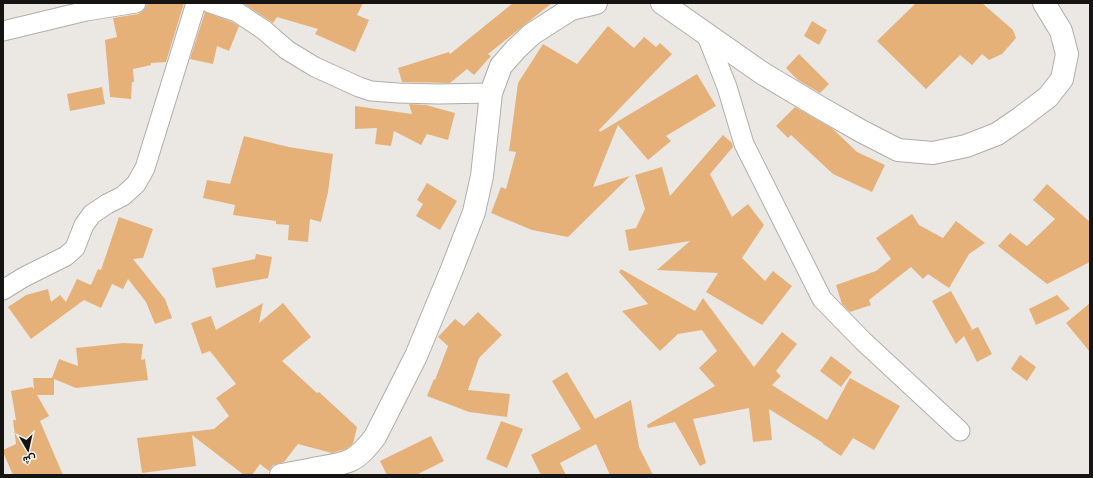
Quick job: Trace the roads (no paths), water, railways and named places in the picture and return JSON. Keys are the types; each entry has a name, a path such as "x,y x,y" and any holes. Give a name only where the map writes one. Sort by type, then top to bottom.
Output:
{"street":[{"path":"3,31 86,10 136,3"},
{"path":"3,290 24,277 66,256 75,248 84,225 92,214 122,196 136,184 145,168 196,3"},
{"path":"210,3 237,12 264,30 287,50 315,67 371,91 398,93 490,93"},
{"path":"281,475 341,464 361,454 369,446 416,356 474,212 482,176 490,93 501,66 532,34 570,9 596,3"},
{"path":"662,3 707,36 762,73 819,108 898,150 933,154 966,146 997,134 1048,97 1062,79 1068,54 1061,31 1044,3"},
{"path":"707,36 727,87 744,144 822,300 863,341 960,430"}]}
